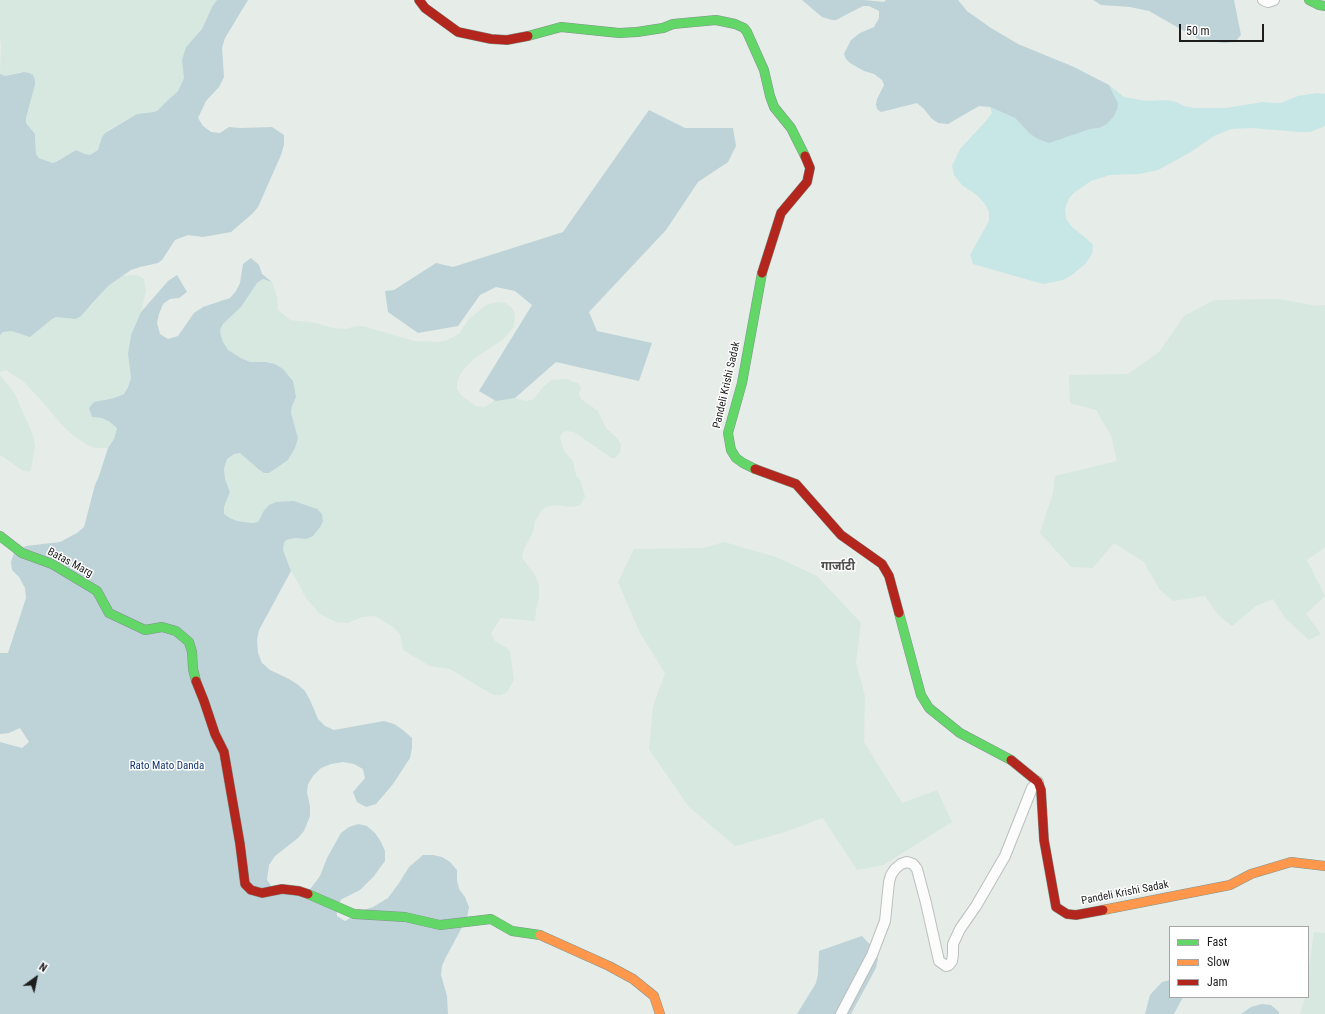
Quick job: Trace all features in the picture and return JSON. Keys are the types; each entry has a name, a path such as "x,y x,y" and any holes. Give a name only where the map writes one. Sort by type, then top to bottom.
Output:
{"street":[{"name":"Pandeli Krishi Sadak","path":"419,0 425,8 458,32 491,39 507,40 561,27 619,33 663,28 673,24 716,20 735,24 744,28 747,32 764,70 774,107 791,128 799,142 810,168 807,182 781,213 763,268 742,383 728,433 731,450 736,458 742,463 796,484 841,535 882,564 889,576 921,695 929,708 960,733 998,752 1014,762 1038,782 1041,790 1044,840 1056,907 1067,914 1076,915 1230,885 1251,874 1290,862 1325,866"},
{"path":"1263,0 1268,2 1274,0"},
{"path":"1309,0 1318,5 1325,6"},
{"name":"Batas Marg","path":"0,536 22,553 52,564 97,591 109,613 145,630 162,627 176,631 189,642 192,652 196,683 204,701 215,734 224,752 240,844 245,884 252,890 262,893 282,889 299,891 354,914 397,918 405,917 440,925 491,919 512,931 543,936 609,966 633,979 654,996 660,1014"},
{"path":"841,1014 872,955 885,921 889,882 895,869 901,864 907,862 913,864 917,869 939,961 942,965 949,965 952,961 954,944 960,929 976,906 1005,856 1032,788 1038,782"}],"shaded area":[{"path":"0,0 217,0 212,7 202,29 186,47 184,78 178,91 162,107 154,112 137,114 108,130 105,133 98,150 94,153 90,155 76,150 52,163 43,161 36,154 36,139 32,130 26,123 35,85 29,73 20,72 5,76 0,74"},
{"path":"1109,85 1124,97 1146,101 1167,100 1194,108 1226,108 1263,102 1281,103 1298,96 1317,93 1325,94 1325,126 1310,132 1251,128 1231,129 1214,136 1189,153 1158,170 1139,174 1110,175 1091,181 1069,198 1065,209 1066,219 1072,227 1093,245 1092,254 1086,263 1072,275 1063,280 1043,284 973,264 970,255 989,221 989,212 985,204 978,196 962,185 954,175 952,166 960,149 992,113 990,107 1015,118 1029,133 1099,128 1114,116 1117,110 1115,96"},
{"path":"137,275 144,279 146,291 141,312 131,335 128,354 131,378 124,394 114,398 104,399 92,417 102,418 117,427 114,439 108,448 95,448 89,446 74,436 63,426 24,382 6,370 0,372 0,335 3,332 12,331 27,335 56,317 75,319 90,307 108,286 123,276"},
{"path":"263,279 272,282 277,298 278,310 290,320 316,323 333,328 346,329 362,326 414,341 439,342 447,340 459,334 468,320 486,305 498,302 505,303 511,307 515,313 514,326 502,340 475,358 464,369 457,383 457,389 461,395 475,406 484,407 490,404 497,397 509,395 525,401 533,400 544,386 552,380 567,379 579,384 581,388 579,394 581,399 598,411 606,428 618,439 621,445 620,453 615,458 612,458 574,432 565,431 561,435 560,438 564,451 573,461 576,475 581,482 585,497 578,506 571,507 555,505 546,507 541,511 535,521 533,532 524,549 522,558 535,575 539,585 539,597 535,621 501,618 491,633 495,641 508,649 510,652 514,680 507,692 501,695 494,695 450,669 430,666 403,650 400,634 393,627 375,616 362,617 348,623 336,622 320,614 306,598 291,571 283,550 286,540 295,538 306,539 323,521 322,514 314,508 294,501 263,512 258,522 252,523 237,521 224,514 224,507 230,492 225,479 224,469 227,459 234,454 240,453 257,468 288,460 298,438 291,413 296,397 288,374 275,364 266,362 250,362 241,358 228,350 221,336 220,330 223,324 241,307 257,283"},
{"path":"1278,299 1317,306 1325,305 1325,547 1307,560 1325,596 1306,614 1321,634 1309,640 1285,618 1273,599 1256,606 1232,626 1218,615 1205,596 1173,601 1160,590 1144,562 1114,543 1093,568 1071,567 1040,533 1053,493 1055,476 1117,461 1111,435 1096,410 1070,403 1069,375 1128,374 1159,352 1184,316 1214,300"},
{"path":"0,375 15,394 33,435 35,446 31,470 29,472 22,470 0,456"},
{"path":"724,542 776,557 817,576 861,623 856,663 865,696 864,742 902,803 937,790 952,822 883,865 857,870 823,818 785,832 735,846 689,807 649,749 653,707 665,673 640,633 618,582 634,549 704,548"},
{"path":"1314,932 1325,933 1325,1014 1300,1014 1305,998 1309,998 1309,970"}],"green space":[{"path":"217,0 248,0 225,38 222,48 224,77 219,87 206,101 198,118 203,126 211,132 220,133 229,127 272,127 284,135 284,145 281,155 258,207 231,232 203,237 188,235 175,240 162,260 158,263 131,270 108,286 80,317 75,319 56,317 30,337 12,331 3,332 0,335 0,74 5,76 24,72 33,75 35,85 26,123 35,134 36,154 39,158 52,163 76,150 90,155 98,150 102,137 105,133 137,114 154,112 158,110 178,91 184,78 182,60 186,47 202,29 212,7"},
{"path":"802,0 864,0 884,2 886,0 958,0 967,11 991,28 1018,44 1074,67 1109,85 1118,103 1117,110 1107,124 1099,128 1090,129 1049,143 1038,139 1029,133 1015,118 990,107 979,106 948,124 938,123 931,118 917,103 881,112 877,109 876,104 884,85 882,80 874,74 864,71 850,63 844,54 851,40 860,33 874,27 879,18 879,11 869,6 863,6 836,20 832,20 822,17"},
{"path":"1093,0 1234,0 1241,35 1235,42 1224,43 1200,40 1149,11 1130,7 1101,5"},
{"path":"649,110 685,128 733,128 736,146 728,162 698,182 666,230 589,312 597,331 652,343 639,381 556,362 515,398 496,401 479,391 532,305 515,291 496,287 480,295 458,326 418,333 388,312 385,291 394,290 436,263 453,267 563,232"},
{"name":"Rato Mato Danda","path":"251,258 259,265 262,274 272,282 263,279 257,283 241,307 223,324 220,330 221,336 228,350 250,362 266,362 275,364 283,369 293,381 296,397 291,413 298,438 295,448 288,460 269,473 264,473 240,453 234,454 227,459 224,469 225,479 230,492 224,507 224,514 237,521 252,523 258,522 263,512 269,505 276,502 294,501 317,509 322,514 323,521 313,536 306,539 295,538 286,540 284,543 283,550 291,571 259,630 257,640 258,653 262,663 270,670 289,679 305,691 318,719 325,726 334,730 384,721 394,724 412,738 410,758 393,784 376,804 366,807 357,802 353,792 365,778 363,769 354,764 343,762 331,764 321,768 308,784 307,793 310,806 310,816 304,831 298,838 275,856 269,865 267,880 274,890 308,892 320,876 327,858 341,833 349,827 358,824 367,826 375,833 381,842 385,851 385,861 374,876 360,890 342,899 336,906 337,916 345,921 388,898 409,867 423,855 442,857 450,862 457,870 459,889 465,897 469,907 467,918 442,966 441,975 447,996 448,1014 0,1014 0,742 22,748 29,742 20,728 9,733 0,734 0,653 8,653 26,598 25,588 19,577 12,570 11,562 14,553 26,546 60,542 77,533 84,527 95,485 117,428 102,418 92,417 89,408 94,402 114,398 124,394 128,387 131,378 128,354 131,335 141,312 168,281 177,275 187,292 179,298 170,299 163,304 157,323 160,334 168,339 178,336 194,313 203,307 230,298 240,283 243,264"},
{"path":"862,936 875,950 878,959 876,968 851,1014 797,1014 816,983 819,951"},
{"path":"1169,980 1169,998 1182,998 1174,1014 1145,1014 1150,995 1162,982"},
{"path":"1262,1004 1271,1005 1279,1012 1279,1014 1241,1014 1251,1007"}],"traffic: fast":[{"path":"1309,0 1325,6"},
{"path":"528,36 561,27 619,33 663,28 673,24 716,20 735,24 744,28 747,32 764,70 774,107 791,128 805,156"},
{"path":"755,469 736,458 731,450 728,433 742,383 762,273"},
{"path":"0,536 22,553 52,564 97,591 109,613 145,630 162,627 176,631 189,642 196,681"},
{"path":"899,613 921,695 929,708 960,733 1011,760"},
{"path":"308,894 354,914 405,917 440,925 491,919 512,931 540,935"}],"traffic: slow":[{"path":"1103,910 1230,885 1251,874 1291,862 1325,866"},
{"path":"540,935 609,966 633,979 654,996 660,1014"}],"traffic: jam":[{"path":"419,0 425,8 458,32 491,39 507,40 528,36"},
{"path":"762,273 781,213 807,182 810,168 805,156"},
{"path":"755,469 796,484 841,535 882,564 889,576 899,613"},
{"path":"196,681 215,734 224,752 240,844 245,884 251,890 262,893 282,889 299,891 308,894"},
{"path":"1011,760 1038,782 1041,790 1044,840 1056,907 1067,914 1076,915 1103,910"}],"district":[{"name":"गार्जाटी","path":"838,567"}]}
